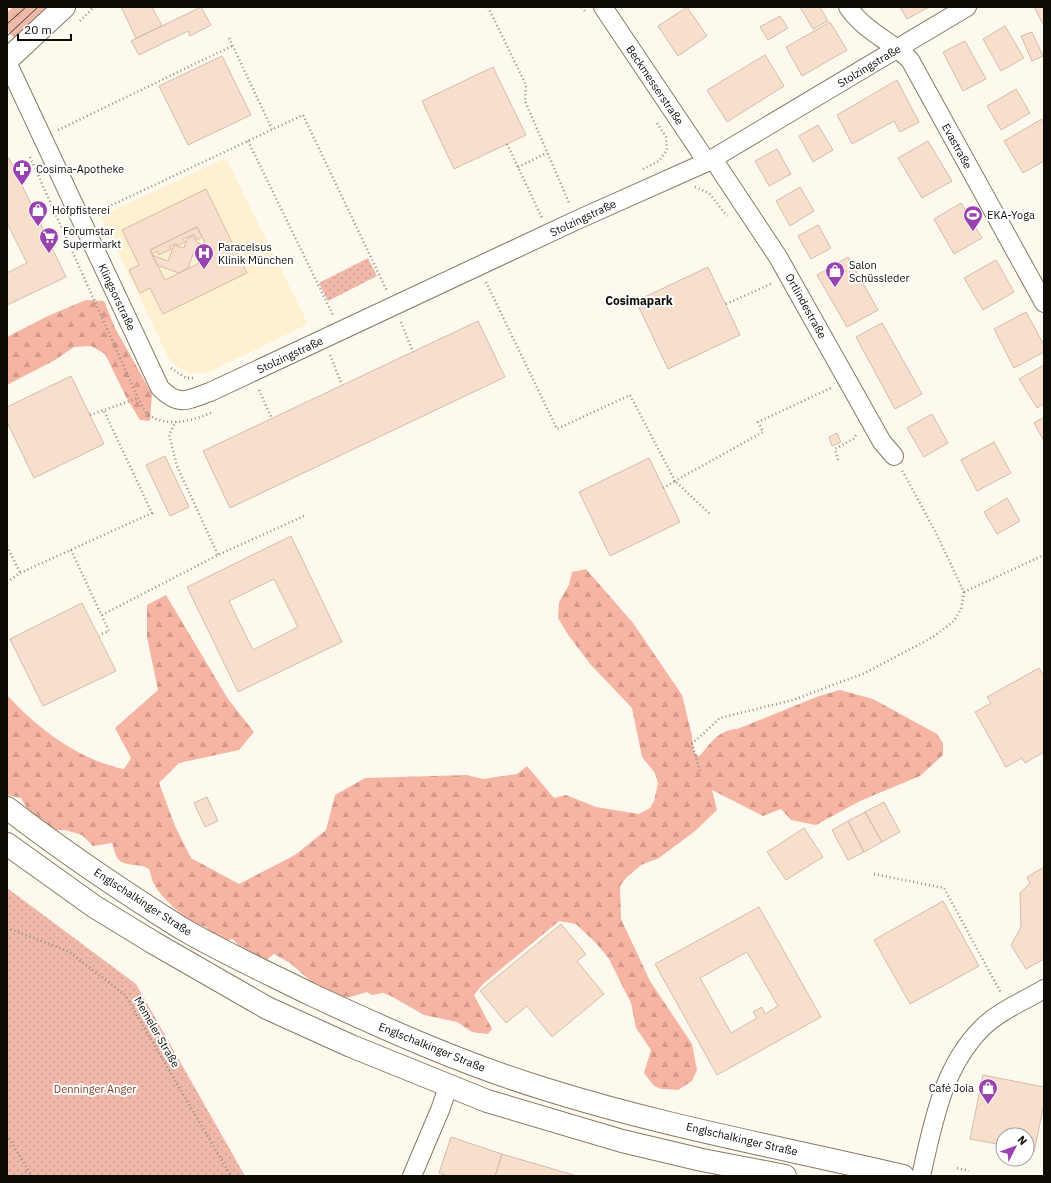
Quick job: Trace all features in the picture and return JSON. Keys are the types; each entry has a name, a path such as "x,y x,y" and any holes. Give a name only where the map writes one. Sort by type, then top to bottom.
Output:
{"main road":[{"path":"7,61 64,7"},
{"name":"Englschalkinger Straße","path":"7,808 111,882 184,929 364,1019 449,1056 545,1089 644,1116 903,1176"},
{"path":"7,844 95,908 267,1008 350,1046 448,1087 487,1101 622,1141 702,1160 785,1176"}],"street":[{"name":"Beckmesserstraße","path":"603,7 710,161"},
{"name":"Evastraße","path":"848,7 870,30 898,48 910,60 1044,303"},
{"name":"Stolzingstraße","path":"178,400 210,392 478,268 577,220 710,161 967,7"},
{"name":"Klingsorstraße","path":"7,61 160,388 178,400"},
{"name":"Ortlindestraße","path":"710,161 778,257 882,442 894,456"},
{"path":"922,1176 938,1105 949,1076 970,1042 983,1027 1044,989"},
{"path":"412,1176 440,1110 448,1087"}],"path":[{"path":"488,7 526,85 524,102 577,220"},
{"path":"229,38 272,129"},
{"path":"57,130 232,46"},
{"path":"95,214 303,114 385,286"},
{"path":"248,141 331,311"},
{"path":"507,144 550,233"},
{"path":"518,166 547,153"},
{"path":"29,155 138,398 148,414 161,420 175,422"},
{"path":"478,268 557,429 630,395 675,481 711,515"},
{"path":"726,304 777,281"},
{"path":"401,322 413,352"},
{"path":"330,356 342,385"},
{"path":"663,488 763,432 758,422 847,380"},
{"path":"259,390 272,418"},
{"path":"90,415 138,398"},
{"path":"178,400 175,422 169,435 176,466 218,555"},
{"path":"7,582 20,573 152,513 104,411"},
{"path":"700,771 692,744 720,718 793,700 865,673 933,637 954,621 961,609 964,592 936,533 894,456"},
{"path":"102,615 218,555 306,515"},
{"path":"7,546 20,573"},
{"path":"71,550 109,631 99,636"},
{"path":"964,592 1044,555"},
{"path":"874,874 944,888 1010,1009"},
{"name":"Memeler Straße","path":"7,928 68,951 126,995 230,1176"},
{"path":"7,1135 32,1176"},
{"path":"957,1168 969,1171"},
{"path":"24,1176 27,1169"}],"shaded area":[{"name":"Paracelsus Klinik München","path":"226,158 308,324 207,373 189,373 173,364 167,355 101,216"}],"green space":[{"path":"13,7 54,7 16,40 7,30 7,13"},
{"path":"368,258 377,276 328,301 319,283"},
{"path":"86,300 104,301 115,328 152,394 150,421 140,420 126,397 105,354 91,346 74,347 55,360 7,385 7,337 50,315"},
{"path":"586,569 633,623 682,695 692,736 694,752 699,757 715,738 725,732 737,729 819,696 840,690 873,699 937,734 943,743 943,755 920,776 860,801 816,825 791,820 781,809 763,816 712,790 717,810 695,831 659,858 641,865 626,878 620,886 621,919 650,981 692,1044 697,1070 692,1081 678,1090 662,1089 654,1086 644,1073 651,1050 636,1028 631,1003 609,959 596,943 576,924 559,921 483,984 474,995 492,1029 488,1034 472,1032 457,1022 424,1015 383,993 372,995 367,992 350,997 332,996 314,984 290,963 274,954 264,962 239,946 233,939 223,941 210,933 206,927 192,921 176,909 168,902 157,888 152,880 149,869 142,866 124,863 118,859 112,843 93,846 82,835 65,830 49,830 31,815 21,798 7,795 7,695 32,720 75,751 107,765 124,769 131,758 115,728 158,690 147,637 147,605 166,595 228,699 254,732 239,750 179,763 159,783 175,826 191,858 239,884 295,855 326,830 335,795 365,778 467,775 483,779 517,774 527,766 554,798 566,795 596,807 639,814 650,808 654,801 658,783 655,773 642,757 632,708 591,665 569,636 558,618 559,602 569,585 572,572"},
{"name":"Denninger Anger","path":"7,888 136,984 245,1176 7,1176"}],"building":[{"path":"121,7 152,7 162,26 136,38"},
{"path":"201,7 211,25 190,36 188,31 139,55 131,41"},
{"path":"687,7 707,36 678,56 658,26"},
{"path":"800,7 820,7 828,21 813,29"},
{"path":"900,7 929,7 907,19"},
{"path":"1034,7 1044,7 1044,24 1043,24"},
{"path":"780,16 788,28 768,40 760,27"},
{"path":"830,22 847,50 802,76 786,47"},
{"path":"1005,26 1024,58 1001,71 983,39"},
{"path":"1032,32 1043,56 1032,61 1021,36"},
{"path":"965,41 986,79 963,91 943,52"},
{"path":"765,55 784,86 727,122 707,90"},
{"path":"222,56 251,115 188,145 159,86"},
{"path":"493,67 526,135 454,169 422,101"},
{"path":"897,80 919,122 900,132 894,121 852,144 837,115"},
{"path":"1016,89 1030,113 1001,130 987,106"},
{"path":"1042,119 1044,123 1044,161 1023,173 1004,141"},
{"path":"818,125 833,150 813,162 799,136"},
{"path":"928,141 952,181 922,198 898,158"},
{"path":"777,149 791,174 769,186 755,161"},
{"path":"9,158 66,277 7,305 7,273 27,263 7,223 7,159"},
{"path":"800,187 814,211 790,226 776,201"},
{"path":"206,189 247,273 163,314 150,288 140,293 129,270 139,265 122,230","holes":["197,227 212,257 165,280 150,250"]},
{"path":"961,203 982,238 954,254 934,219"},
{"path":"818,225 831,248 811,259 798,236"},
{"path":"197,227 202,237 197,240 194,234 183,239 185,242 177,246 176,243 170,246 171,249 159,255 157,251 152,254 150,250"},
{"path":"193,236 197,243 206,245 212,257 208,259 193,254 188,268 179,273 157,265 152,255 168,261 174,245 184,248 187,239"},
{"path":"848,257 878,310 847,327 817,275"},
{"path":"996,260 1014,292 983,310 964,278"},
{"path":"708,267 740,335 668,369 636,301"},
{"path":"1026,312 1044,345 1044,352 1014,368 994,329"},
{"path":"478,321 505,377 230,508 203,451"},
{"path":"882,323 922,394 895,409 856,337"},
{"path":"1044,365 1044,404 1037,408 1019,379"},
{"path":"71,376 104,444 34,478 7,422 7,407"},
{"path":"932,414 948,443 924,457 907,428"},
{"path":"1044,417 1044,441 1034,423"},
{"path":"837,433 841,442 832,446 829,437"},
{"path":"994,442 1011,473 977,491 961,460"},
{"path":"165,456 189,507 170,516 146,465"},
{"path":"649,458 680,522 610,556 579,492"},
{"path":"1007,498 1020,521 997,534 984,512"},
{"path":"291,536 342,642 238,692 187,587","holes":["274,579 298,627 253,650 229,601"]},
{"path":"82,603 116,671 43,706 10,639"},
{"path":"1039,668 1044,676 1044,752 1025,763 1022,758 1006,767 975,712 991,703 987,697"},
{"path":"207,797 218,821 205,827 194,803"},
{"path":"884,802 900,832 882,842 865,812"},
{"path":"865,812 882,842 864,852 848,821"},
{"path":"848,821 864,852 848,860 832,830"},
{"path":"804,828 823,857 786,880 767,852"},
{"path":"1044,867 1044,959 1026,969 1011,945 1021,927 1020,893 1030,883 1027,877"},
{"path":"943,901 979,966 910,1004 874,940"},
{"path":"759,907 821,1017 717,1075 655,964","holes":["747,952 778,1006 765,1014 762,1007 753,1012 757,1018 731,1033 700,978"]},
{"path":"561,924 586,954 577,961 604,994 552,1037 527,1006 506,1023 480,991"},
{"path":"983,1075 1044,1087 1044,1104 1035,1147 1035,1127 995,1127 995,1144 970,1139"},
{"path":"451,1137 502,1154 495,1176 448,1176 439,1173"},
{"path":"502,1154 577,1176 495,1176"}],"tram line":[{"path":"7,24 26,7"},
{"path":"7,36 38,7"}],"place":[{"name":"Cosima-Apotheke","path":"22,186"},
{"name":"Hofpfisterei","path":"38,227"},
{"name":"EKA-Yoga","path":"973,232"},
{"name":"Forumstar Supermarkt","path":"49,254"},
{"name":"Paracelsus Klinik München","path":"204,270"},
{"name":"Salon Schüssleder","path":"835,288"},
{"name":"Café Joia","path":"988,1105"}],"district":[{"name":"Cosimapark","path":"639,301"}]}
